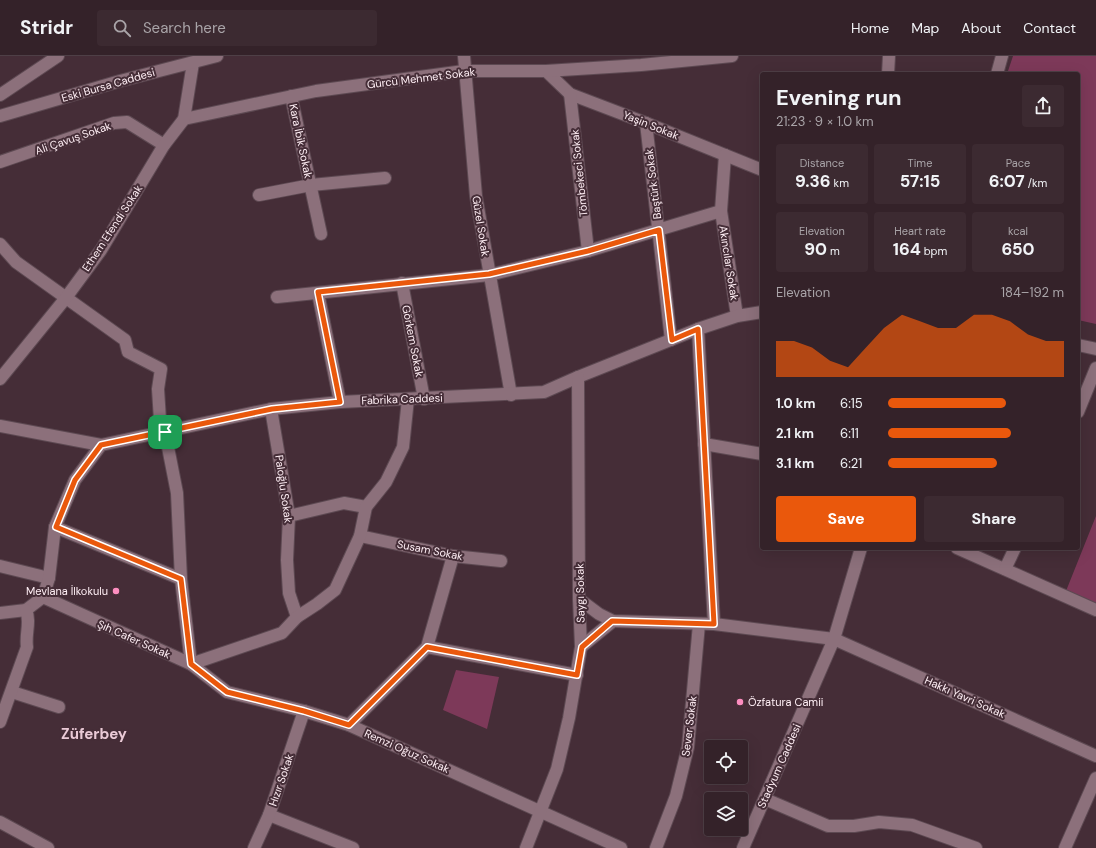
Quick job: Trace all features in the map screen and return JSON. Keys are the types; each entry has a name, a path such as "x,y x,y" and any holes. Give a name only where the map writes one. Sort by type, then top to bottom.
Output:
{"street":[{"path":"0,95 58,56"},
{"name":"Eski Bursa Caddesi","path":"0,116 120,81 217,56"},
{"name":"Güzel Sokak","path":"464,56 464,71 476,196 511,395"},
{"name":"Gürcü Mehmet Sokak","path":"184,119 316,91 464,71 546,71 641,65 732,56"},
{"path":"888,72 889,56"},
{"path":"998,72 1002,56"},
{"name":"Ethem Efendi Sokak","path":"2,375 65,299 101,250 164,145 184,119 193,62"},
{"name":"Yaşin Sokak","path":"546,71 570,94 646,122 760,169"},
{"name":"Tömbekeci Sokak","path":"570,94 588,251"},
{"name":"Kara İbik Sokak","path":"291,96 321,234"},
{"name":"Ali Çavuş Sokak","path":"0,162 114,123 127,122 164,145"},
{"name":"Baştürk Sokak","path":"646,122 672,340"},
{"name":"Akıncılar Sokak","path":"725,155 721,211 737,316"},
{"name":"Kara İbik Sokak","path":"259,195 311,185 385,178"},
{"path":"277,297 489,274 588,251 721,211"},
{"path":"0,244 16,262 65,299 125,340 128,352 160,369 158,389 160,420 165,432 177,493 181,579 191,664 282,633 297,617 335,590 360,536 366,507 386,482 403,447 408,399"},
{"name":"Görkem Sokak","path":"402,283 424,399"},
{"path":"318,292 340,402"},
{"name":"Fabrika Caddesi","path":"101,445 272,409 340,402 511,395 544,392 698,329 737,316 760,312"},
{"path":"698,329 714,624"},
{"path":"1080,345 1096,349"},
{"path":"1080,407 1096,368"},
{"name":"Saygı Sokak","path":"526,848 558,769 582,647 579,599 578,377"},
{"name":"Paloğlu Sokak","path":"272,409 289,516 287,560 288,593 297,617"},
{"path":"0,426 101,445 75,480 56,527 49,578 43,597 26,610 0,612"},
{"path":"704,444 760,454"},
{"path":"289,516 344,503 366,507"},
{"path":"56,527 181,579"},
{"name":"Susam Sokak","path":"360,536 453,556 501,560"},
{"name":"Stadyum Caddesi","path":"743,848 834,639 860,550"},
{"path":"962,550 1096,610"},
{"path":"1005,569 1014,550"},
{"path":"349,725 427,647 453,556"},
{"path":"0,566 49,578"},
{"name":"Şıh Cafer Sokak","path":"43,597 191,664"},
{"path":"579,599 599,614 612,621 582,647"},
{"path":"0,722 27,647 25,636 30,618 26,610"},
{"name":"Hakkı Yavri Sokak","path":"612,621 714,624 834,639 1096,756"},
{"name":"Sever Sokak","path":"656,848 676,796 688,747 699,624"},
{"path":"427,647 577,675"},
{"name":"Remzi Oğuz Sokak","path":"191,664 227,692 304,711 349,725 621,848"},
{"path":"12,692 59,708"},
{"name":"Hızır Sokak","path":"254,848 269,815 304,711"},
{"path":"1065,848 1096,778"},
{"path":"764,799 828,826 854,826 879,822 912,825 976,848"},
{"path":"269,815 353,848"},
{"path":"0,822 48,848"}],"shaded area":[{"path":"1013,56 1096,56 1096,324 1080,320 1080,72 1008,72"},
{"path":"1096,516 1096,603 1066,591"},
{"path":"456,670 499,677 487,729 443,710"}],"place":[{"name":"Mevlana İlkokulu","path":"116,591"},
{"name":"Özfatura Camii","path":"740,702"}],"district":[{"name":"Züferbey","path":"94,734"}],"route":[{"path":"659,230 672,340 698,329 714,624 612,621 582,647 577,675 427,647 349,725 304,711 227,692 191,664 186,636 181,579 56,527 75,480 101,445 165,432 272,409 340,402 318,292 489,274 588,251 659,230"}]}
